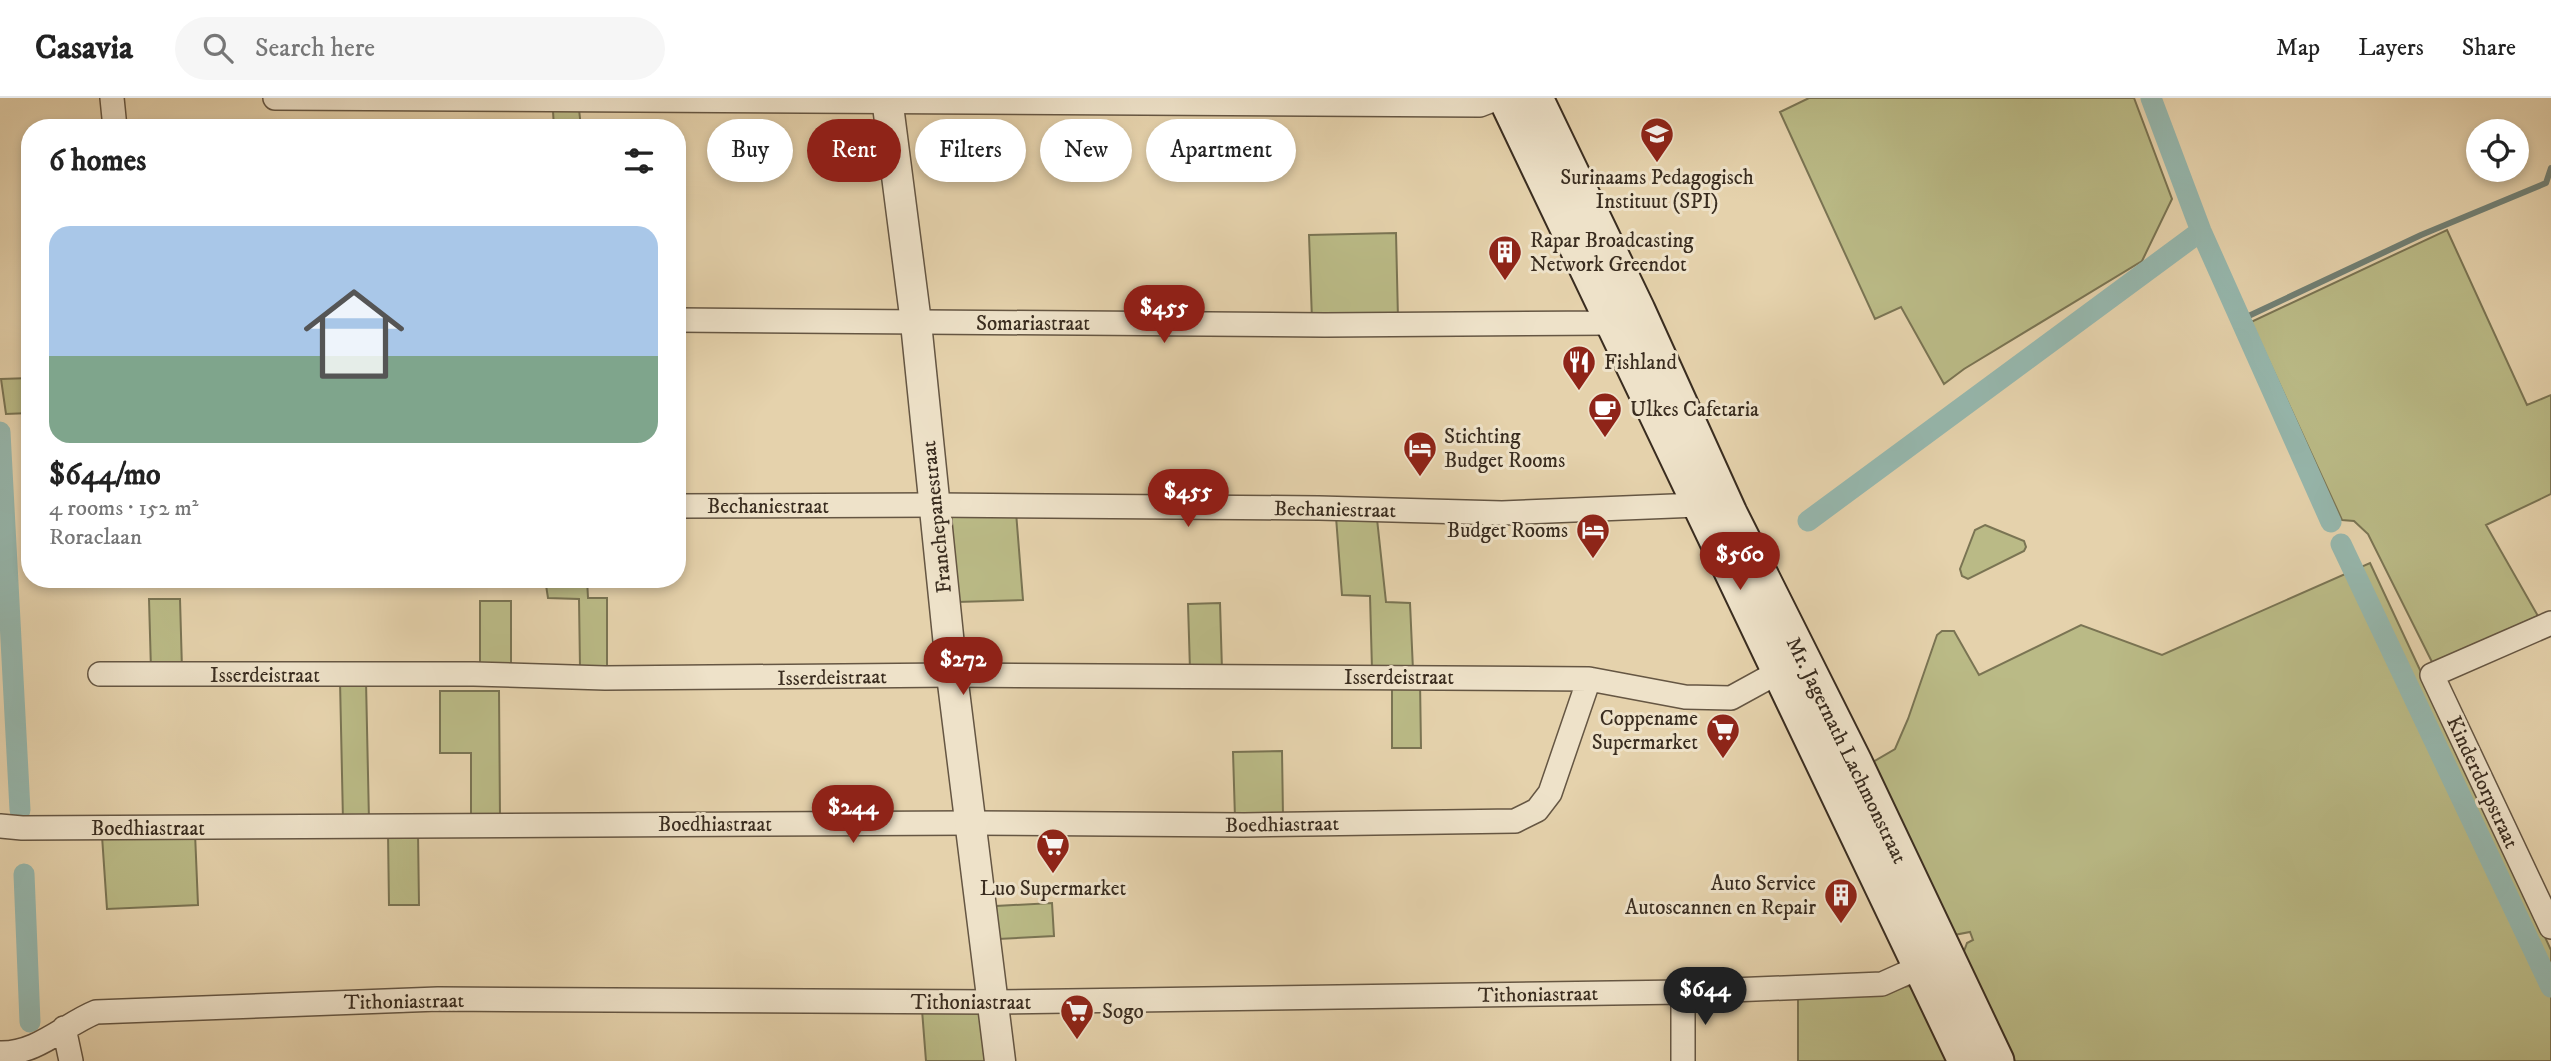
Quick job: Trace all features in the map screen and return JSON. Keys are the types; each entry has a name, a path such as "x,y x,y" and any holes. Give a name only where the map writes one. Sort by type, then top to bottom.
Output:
{"main road":[{"name":"Mr. Jagernath Lachmonstraat","path":"1505,98 1730,513 1869,856 1997,1061"},
{"name":"Mr. Jagernath Lachmonstraat","path":"1535,98 1625,317 1698,505 1790,665"},
{"name":"Mr. Jagernath Lachmonstraat","path":"1933,961 1965,1061"}],"street":[{"path":"112,98 114,119"},
{"path":"275,98 1480,106 1498,98"},
{"name":"Franchepanestraat","path":"888,100 916,323 952,675 1000,1061"},
{"name":"Somariastraat","path":"686,320 916,323 1625,317"},
{"name":"Bechaniestraat","path":"686,506 935,505 1502,513 1698,505"},
{"name":"Kinderdorpstraat","path":"2551,623 2432,675 2551,926"},
{"name":"Isserdeistraat","path":"100,674 474,674 605,678 952,675 1589,678 1685,697 1731,698 1790,665"},
{"name":"Boedhiastraat","path":"0,826 36,828 971,823 1244,825 1515,821 1537,810 1550,793 1589,678"},
{"name":"Tithoniastraat","path":"4,1056 37,1045 96,1012 438,999 993,1002 1683,992 1882,984 1933,961"},
{"path":"1683,992 1683,1061"},
{"path":"64,1028 71,1061"}],"green space":[{"path":"1809,98 2134,98 2172,199 2142,261 1964,369 1944,384 1901,307 1875,319 1780,112"},
{"path":"579,109 580,119 553,119 553,111"},
{"path":"2447,230 2527,405 2551,395 2551,494 2486,525 2538,616 2433,664 2368,534 2354,521 2342,520 2251,322"},
{"path":"1396,233 1398,319 1312,320 1309,235"},
{"path":"21,378 21,413 6,414 1,379"},
{"path":"1016,512 1023,600 957,602 947,516"},
{"path":"1336,517 1377,519 1386,602 1410,603 1413,670 1372,669 1370,596 1342,595"},
{"path":"1985,525 2024,541 2026,547 2024,551 1968,579 1962,576 1960,569 1975,530"},
{"path":"2370,563 2551,950 2551,1061 2012,1061 1963,954 1967,943 1973,940 1970,932 1954,935 1873,762 1895,749 1937,635 1942,631 1954,631 1979,675 2081,625 2162,655"},
{"path":"546,588 587,588 588,598 607,598 607,668 580,667 579,599 548,598"},
{"path":"149,599 180,599 182,669 151,670"},
{"path":"480,601 511,601 511,669 480,669"},
{"path":"1220,603 1222,670 1190,670 1188,604"},
{"path":"340,681 366,681 369,821 343,821"},
{"path":"1420,681 1421,748 1392,748 1392,682"},
{"path":"440,691 499,691 500,818 471,818 471,753 440,753"},
{"path":"1282,751 1283,817 1235,818 1233,752"},
{"path":"195,833 198,905 107,909 102,836"},
{"path":"388,833 418,833 419,905 389,905"},
{"path":"1052,903 1054,936 998,939 996,906"},
{"path":"1909,986 1914,988 1954,1061 1798,1061 1798,999 1880,992"},
{"path":"970,1009 981,1014 990,1061 926,1061 922,1010"}],"waterway":[{"path":"2151,98 2201,231 2331,522"},
{"path":"2240,320 2421,235 2546,183 2551,168"},
{"path":"1808,521 2201,231"},
{"path":"0,432 20,810"},
{"path":"2341,544 2551,987"},
{"path":"24,874 30,1022"}],"place":[{"name":"Surinaams Pedagogisch Instituut (SPI)","path":"1657,164"},
{"name":"Rapar Broadcasting Network Greendot","path":"1505,282"},
{"name":"Fishland","path":"1579,392"},
{"name":"Ulkes Cafetaria","path":"1605,439"},
{"name":"Stichting Budget Rooms","path":"1420,478"},
{"name":"Budget Rooms","path":"1593,560"},
{"name":"Coppename Supermarket","path":"1723,760"},
{"name":"Luo Supermarket","path":"1053,875"},
{"name":"Auto Service Autoscannen en Repair","path":"1841,925"},
{"name":"Sogo","path":"1077,1041"}]}
